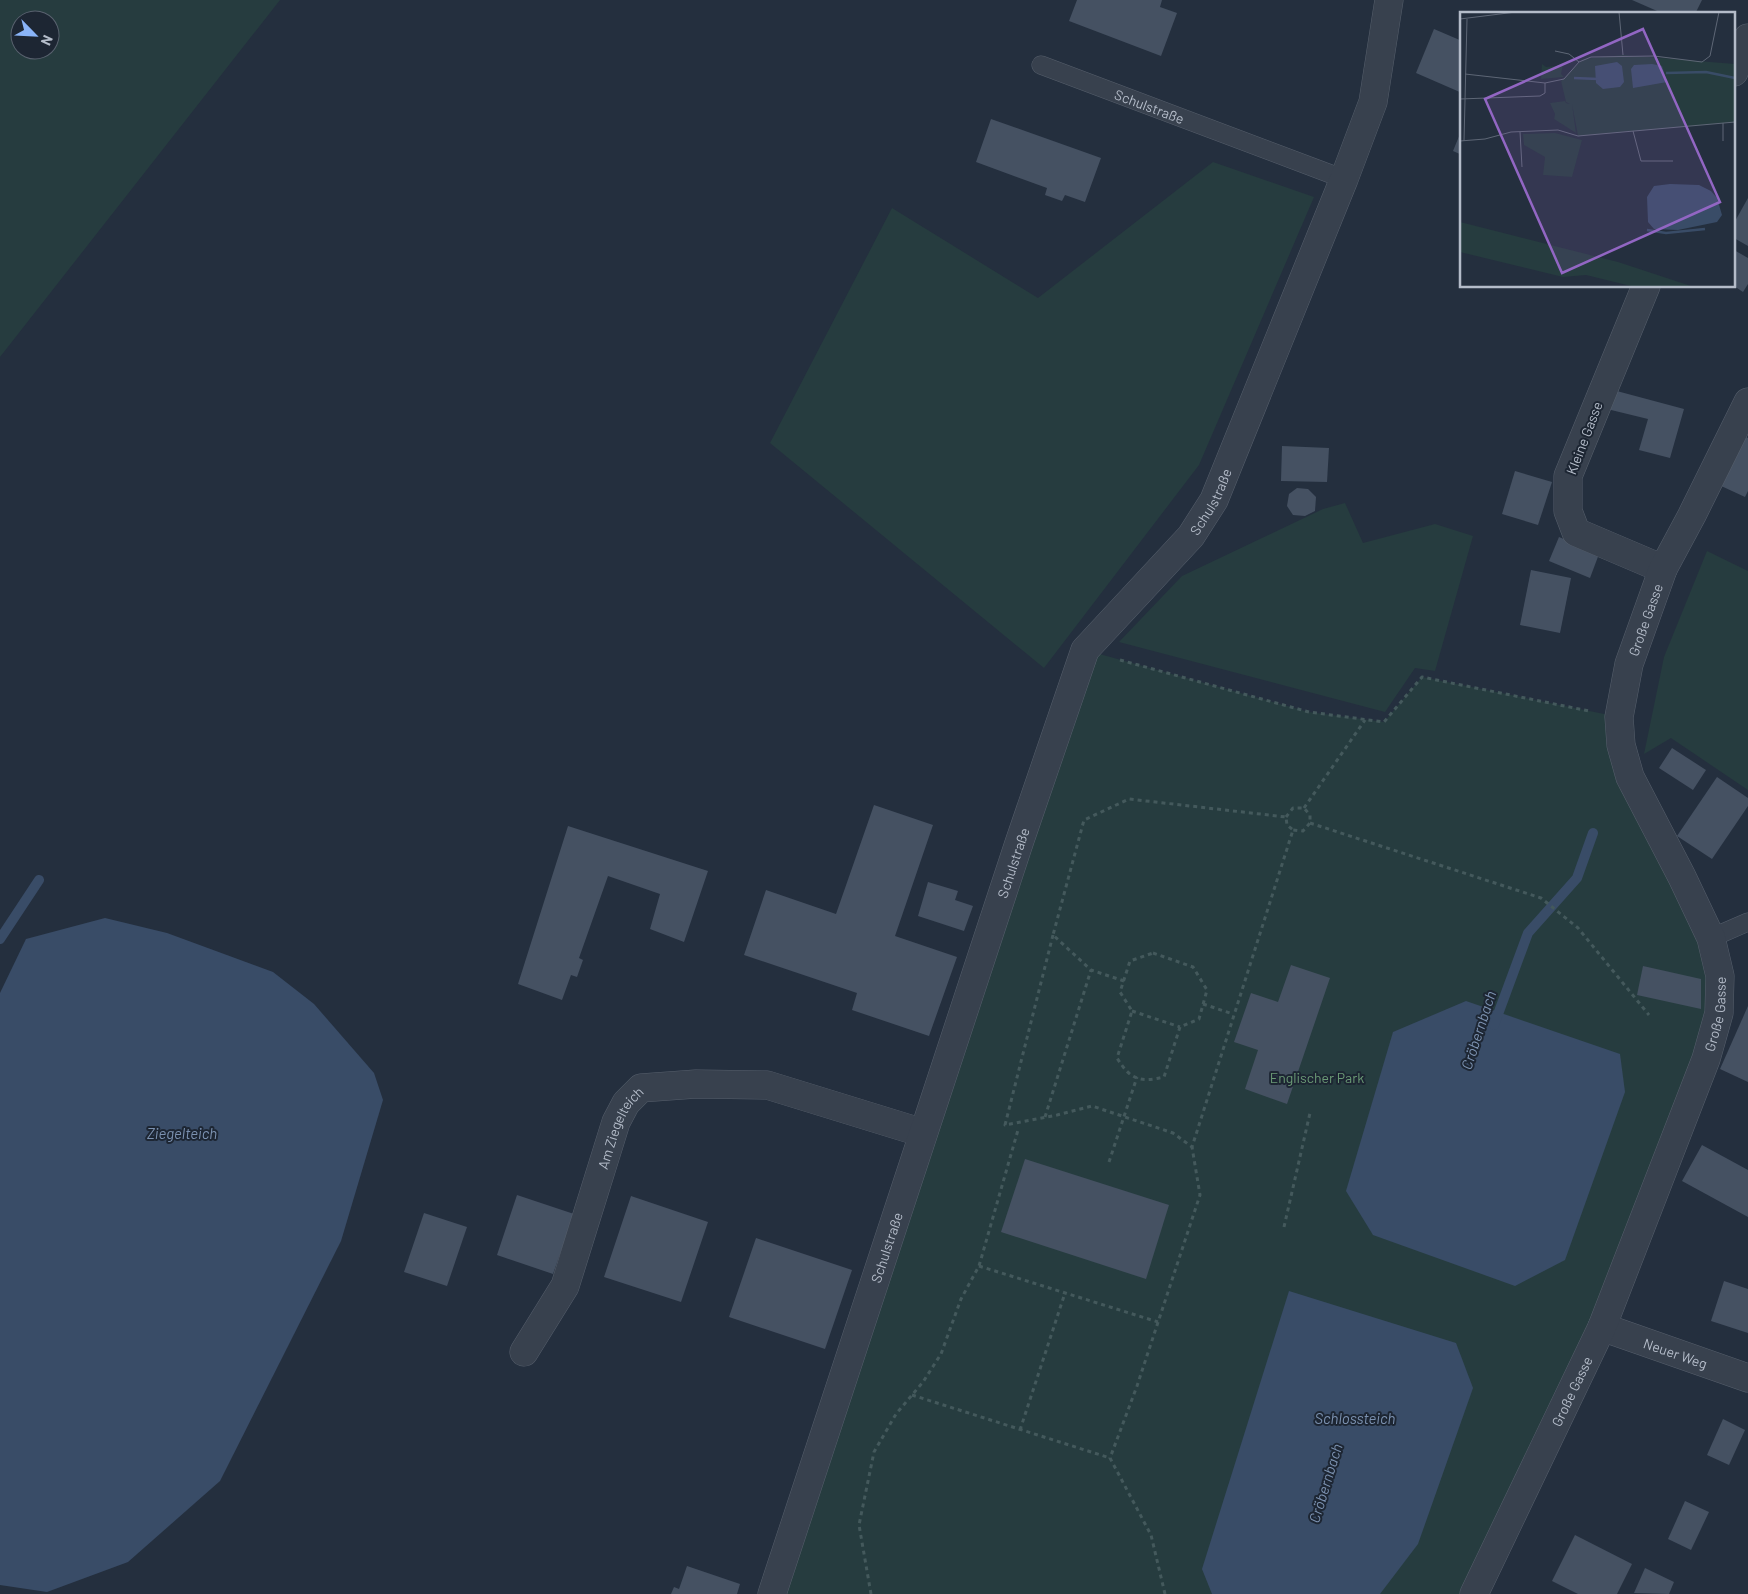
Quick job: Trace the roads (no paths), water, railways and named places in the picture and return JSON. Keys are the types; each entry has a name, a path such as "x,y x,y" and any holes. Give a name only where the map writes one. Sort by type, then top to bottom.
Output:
{"street":[{"name":"Schulstraße","path":"772,1594 1013,862 1085,650 1191,536 1214,500 1344,179 1373,102 1389,0"},
{"path":"1736,67 1748,38"},
{"name":"Kleine Gasse","path":"1645,288 1568,476 1568,511 1576,532 1664,568"},
{"name":"Große Gasse","path":"1474,1594 1602,1327 1706,1058 1719,1013 1720,976 1711,938 1630,777 1621,745 1619,717 1629,664 1664,568 1748,402"},
{"name":"Am Ziegelteich","path":"524,1352 565,1286 616,1122 626,1103 641,1088 696,1084 767,1085 924,1133"},
{"name":"Neuer Weg","path":"1602,1327 1748,1378"}],"lane":[{"name":"Schulstraße","path":"1041,65 1344,179"},
{"path":"1711,938 1748,922"}],"water":[{"name":"Ziegelteich","path":"105,918 167,933 273,972 314,1004 374,1073 383,1100 341,1241 220,1481 128,1562 47,1592 0,1585 0,993 26,939"},
{"path":"1466,1001 1620,1054 1625,1092 1565,1260 1515,1286 1373,1235 1346,1191 1393,1032"},
{"name":"Schlossteich","path":"1289,1291 1456,1343 1473,1388 1418,1544 1380,1594 1212,1594 1202,1569"}],"waterway":[{"name":"Cröbernbach","path":"1494,1025 1528,933 1577,878 1593,833"},
{"path":"0,939 39,880"}],"park label":[{"name":"Englischer Park","path":"1317,1077"}]}
